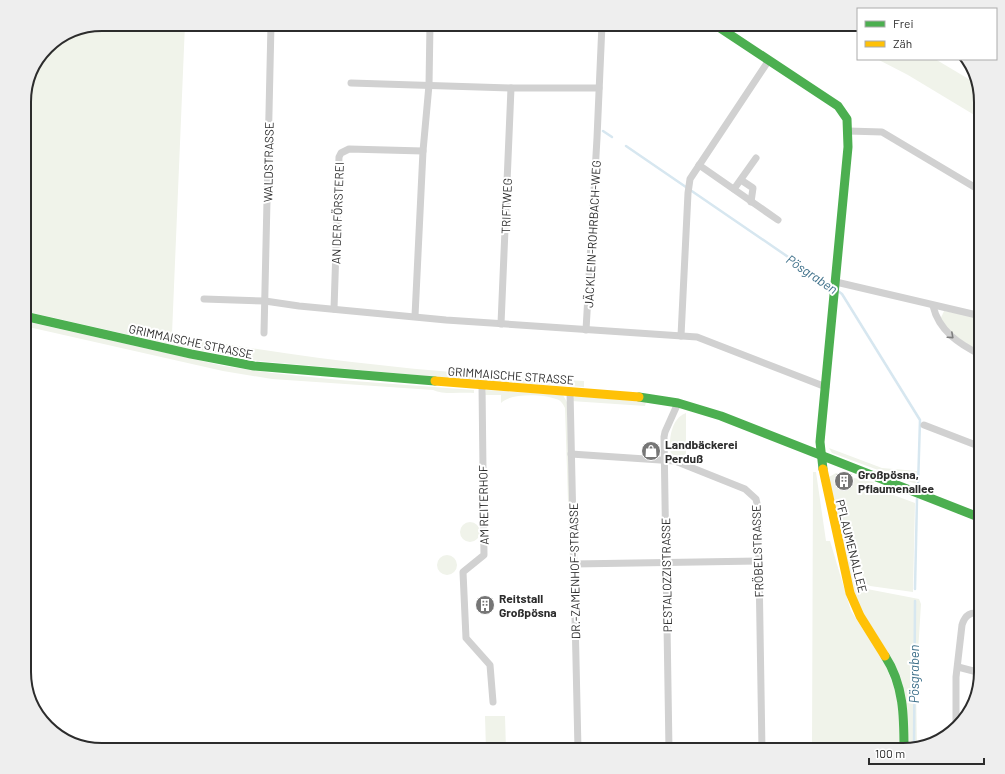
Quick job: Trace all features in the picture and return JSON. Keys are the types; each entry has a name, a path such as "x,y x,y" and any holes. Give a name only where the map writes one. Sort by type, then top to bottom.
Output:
{"main road":[{"name":"PFLAUMENALLEE","path":"725,31 838,106 847,119 848,147 820,442 824,477 850,593 860,616 891,665 900,689 904,714 904,743"},
{"name":"GRIMMAISCHE STRASSE","path":"31,318 191,354 254,366 634,396 678,403 721,416 974,515"}],"street":[{"name":"WALDSTRASSE","path":"264,333 271,31"},
{"path":"416,316 423,151 429,85 430,31"},
{"name":"JÄCKLEIN-ROHRBACH-WEG","path":"586,330 602,31"},
{"path":"681,336 690,178 769,60"},
{"path":"351,83 511,88 599,88"},
{"name":"TRIFTWEG","path":"502,324 511,88"},
{"path":"848,130 882,132 974,187"},
{"name":"AN DER FÖRSTEREI","path":"334,309 339,157 341,153 349,149 423,151"},
{"path":"734,189 756,158"},
{"path":"699,165 778,220"},
{"path":"741,180 753,188 751,202"},
{"path":"835,287 974,315"},
{"path":"204,299 265,301 446,320 697,337 826,387"},
{"path":"933,306 937,319 950,336 974,351"},
{"name":"AM REITERHOF","path":"482,385 484,556 463,572 466,638 490,665 493,702"},
{"name":"DR.-ZAMENHOF-STRASSE","path":"570,391 570,454 578,743"},
{"name":"PESTALOZZISTRASSE","path":"669,743 665,562 665,432 678,403"},
{"path":"924,425 974,444"},
{"name":"FRÖBELSTRASSE","path":"570,454 675,461 746,490 753,495 757,502 758,508 762,743"},
{"path":"574,564 758,561"},
{"path":"956,719 958,667 964,619 974,613"},
{"path":"958,667 974,671"}],"shaded area":[{"path":"102,31 185,31 172,334 274,352 377,365 584,381 584,387 474,380 258,361 178,346 31,313 31,98 33,84 43,63 52,52 63,43 84,33"},
{"path":"879,60 937,60 970,80 974,102 974,115 908,75"},
{"path":"944,311 974,317 974,348 954,336 940,320"},
{"path":"31,323 224,366 340,380 474,390 474,393 447,393 433,390 272,379 223,371 31,328"},
{"path":"486,390 563,395 567,402 576,743 565,408 562,402 550,397 527,395 512,397 501,403 501,395 485,395"},
{"path":"575,396 646,402 645,406 571,401"},
{"path":"686,413 686,454 679,458 671,454 670,437 677,420"},
{"path":"829,448 882,468 917,471 916,484 832,453"},
{"path":"813,472 816,472 826,541 830,541 851,611 884,661 898,698 900,743 812,743"},
{"path":"836,473 841,475 841,482 848,483 848,480 854,478 874,482 872,487 915,503 913,592 870,586 865,583 852,533 839,528 829,477"},
{"path":"466,522 474,522 480,528 480,536 474,542 466,542 460,536 460,528"},
{"path":"841,534 845,535 847,538 855,573 862,585 867,589 919,599 921,604 916,684 917,742 907,743 906,700 857,605"},
{"path":"447,555 454,558 457,565 454,572 447,575 440,572 437,565 440,558"},
{"path":"485,716 505,716 506,743 486,743"}],"waterway":[{"name":"Pösgraben","path":"603,131 612,137"},
{"name":"Pösgraben","path":"626,146 832,287"},
{"name":"Pösgraben","path":"838,291 842,294 920,420 918,486"},
{"name":"Pösgraben","path":"915,589 917,499"},
{"name":"Pösgraben","path":"914,742 915,601"}],"traffic: fast":[{"path":"725,31 838,106 847,119 848,147 820,442 823,469"},
{"path":"31,318 191,354 254,366 435,381"},
{"path":"639,397 678,403 721,416 974,515"},
{"path":"885,656 896,678 902,702 904,743"}],"traffic: slow":[{"path":"435,381 639,397"},
{"path":"823,469 850,593 860,616 885,656"}],"place":[{"name":"Landbäckerei Perduß","path":"651,451"},
{"name":"Großpösna, Pflaumenallee","path":"844,481"},
{"name":"Reitstall Großpösna","path":"485,605"}]}
